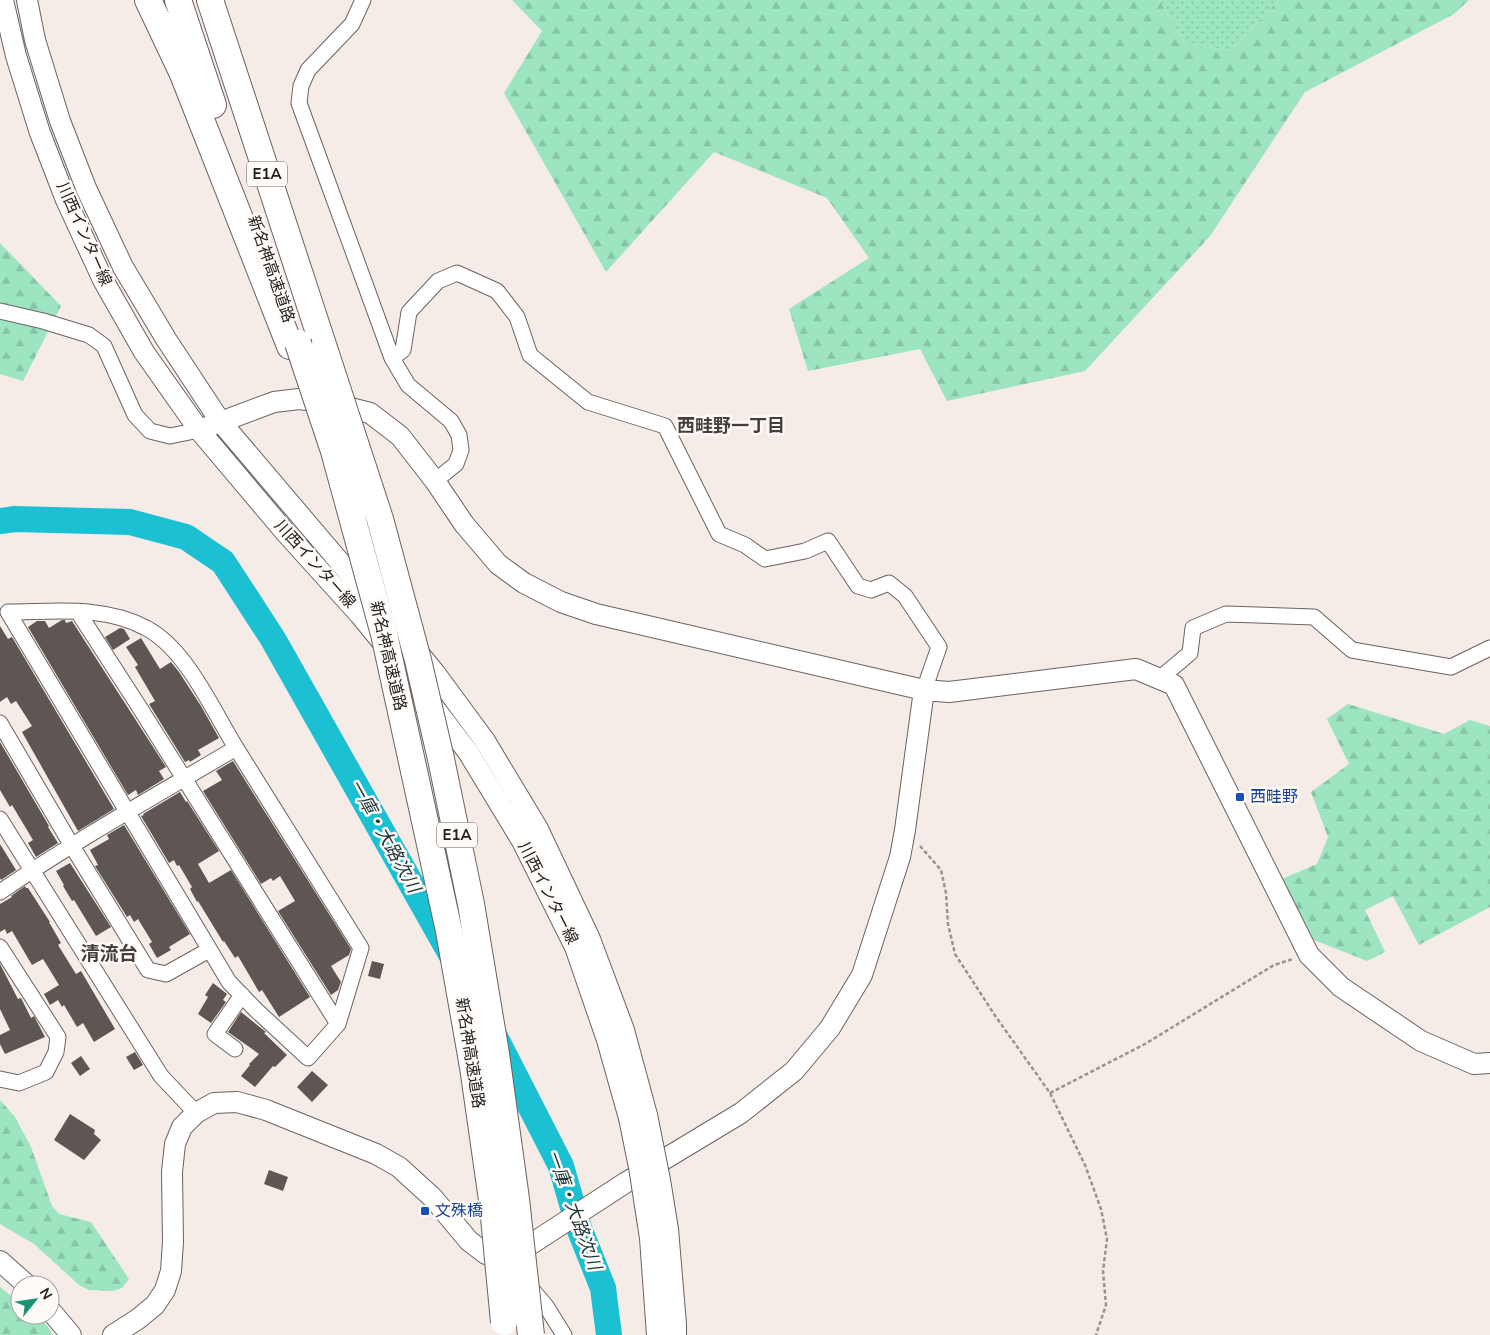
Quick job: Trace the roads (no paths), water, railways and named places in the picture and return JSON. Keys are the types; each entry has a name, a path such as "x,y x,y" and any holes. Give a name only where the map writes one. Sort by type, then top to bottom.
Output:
{"highway":[{"path":"148,0 183,74 294,344"},
{"name":"新名神高速道路","path":"178,0 294,344 334,451 384,634 449,931 475,1076 493,1207 505,1329"},
{"name":"新名神高速道路","path":"210,0 380,519 418,660 471,904 496,1054 516,1200 531,1335"}],"street":[{"name":"川西インター線","path":"3,0 16,56 40,133 66,200 103,280 144,352 198,430 285,532 360,615 414,681 468,752 522,841 575,947 607,1040 638,1116 660,1180 668,1229 676,1335"},
{"name":"川西インター線","path":"27,0 35,40 58,112 86,188 123,267 166,339 220,421 435,673 490,749 538,829 590,939 624,1030 638,1116 639,1167 650,1238 657,1335"},
{"path":"363,0 352,24 308,70 301,86 299,103 392,358 408,385 450,421 459,435 462,450 456,464 435,481"},
{"path":"392,358 403,350 409,312 438,281 457,273 497,291 517,317 530,355 588,402 665,426 719,534 745,545 765,559 805,551 828,541 858,586 871,590 889,583 905,596 939,647 924,690 900,857 862,976 830,1028 794,1071 740,1113 625,1183 508,1260"},
{"path":"0,312 43,321 89,335 104,346 135,415 150,431 170,436 198,430 274,402 299,399 331,403 370,413 400,436 435,481 464,524 498,564 524,583 561,602 596,614 924,690 949,692 1136,668 1174,685 1310,954 1341,988 1421,1041 1474,1064 1490,1063"},
{"path":"78,612 338,1024"},
{"path":"97,612 147,628 164,640 184,662 361,948 338,1024 308,1058 228,982 128,811 4,613 97,612"},
{"path":"1159,679 1190,653 1193,628 1226,614 1314,617 1352,650 1451,666 1490,648"},
{"path":"0,724 148,970 166,974 209,950"},
{"path":"0,892 31,870 236,748"},
{"path":"0,819 161,1076 196,1113"},
{"path":"0,947 58,1038 56,1052 46,1072 19,1083 0,1079"},
{"path":"235,1049 215,1034 242,995"},
{"path":"112,1335 138,1319 154,1305 164,1290 171,1271 173,1242 172,1172 175,1144 182,1127 196,1113 214,1103 237,1102 266,1110 376,1154 399,1167 433,1198 470,1241 486,1254 508,1260 546,1306 564,1335"},
{"path":"0,1261 16,1275"},
{"path":"60,1322 71,1335"}],"waterway":[{"name":"一庫・大路次川","path":"0,521 15,519 130,522 186,537 223,562 273,639 451,954"},
{"name":"一庫・大路次川","path":"495,1037 561,1166 579,1228 603,1288 609,1335"}],"place":[{"name":"西畦野","path":"1240,797"},
{"name":"文殊橋","path":"425,1211"}],"district":[{"name":"西畦野一丁目","path":"731,426"},
{"name":"清流台","path":"109,954"}]}
